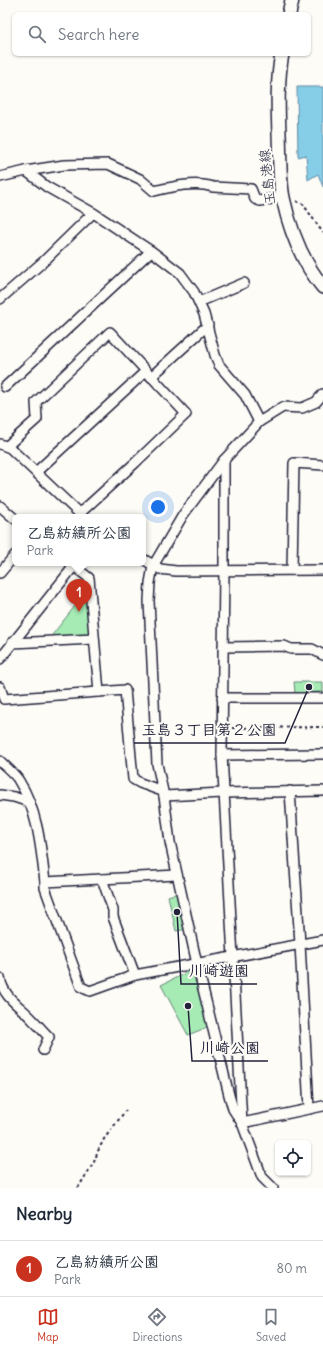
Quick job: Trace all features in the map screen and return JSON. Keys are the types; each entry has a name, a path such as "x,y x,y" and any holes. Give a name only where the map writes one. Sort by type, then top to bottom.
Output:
{"main road":[{"path":"289,12 292,0"},
{"name":"玉島港線","path":"282,56 278,117 280,170 283,197 294,234 303,257 314,277 323,287"}],"street":[{"path":"0,177 64,165 108,164 140,179 154,191 183,185 209,185 213,187 251,189 255,199 260,201 283,197"},
{"path":"26,171 47,187 93,213 151,251 180,274 194,292 199,302 208,325 215,355 219,365 245,395 259,422"},
{"path":"0,299 44,261 93,213"},
{"path":"5,387 151,251"},
{"path":"199,302 244,283"},
{"path":"36,472 208,325"},
{"path":"80,514 10,448 4,445 37,419 36,402 110,332 186,414 82,514"},
{"path":"273,1188 262,1177 242,1123 233,1109 228,1095 170,842 157,764 149,601 150,583 153,566 183,515 224,460 259,422 283,407 302,408 316,402 323,394"},
{"path":"224,460 224,570 221,729 223,793 242,1123"},
{"path":"292,570 294,463 323,465"},
{"path":"0,506 12,516"},
{"path":"0,574 12,559"},
{"path":"146,561 160,569 176,571 323,570"},
{"path":"0,659 71,566"},
{"path":"73,566 89,578 99,692"},
{"path":"12,644 94,638"},
{"path":"223,648 284,646 291,649 312,649 323,655"},
{"path":"0,687 2,699 125,690 133,779 163,793 323,791"},
{"path":"222,698 323,698"},
{"path":"222,755 323,754"},
{"path":"0,761 19,779 34,812 40,842 45,888 81,987 90,991 134,975 323,940"},
{"path":"290,792 309,1109"},
{"path":"0,795 14,797 29,802"},
{"path":"45,882 177,875"},
{"path":"102,879 113,910 113,917 134,975"},
{"path":"0,978 1,984 11,1001 32,1018 49,1038 43,1050"},
{"path":"242,1123 323,1106"}],"path":[{"path":"283,197 303,204 323,233"},
{"path":"221,729 323,727"},
{"path":"78,1188 94,1162 104,1139 126,1110"}],"green space":[{"path":"86,592 90,632 86,636 49,639"},
{"path":"294,682 323,682 323,692 295,693"},
{"path":"178,893 187,929 176,931 168,896"},
{"path":"192,970 198,984 208,1027 188,1035 161,985"}],"water":[{"path":"297,87 323,87 323,187 318,174 308,180 306,155 298,157"}],"place":[{"name":"乙島紡績所公園","path":"79,612"},
{"name":"玉島３丁目第２公園","path":"309,687"},
{"name":"川崎遊園","path":"177,912"},
{"name":"川崎公園","path":"188,1006"}]}
